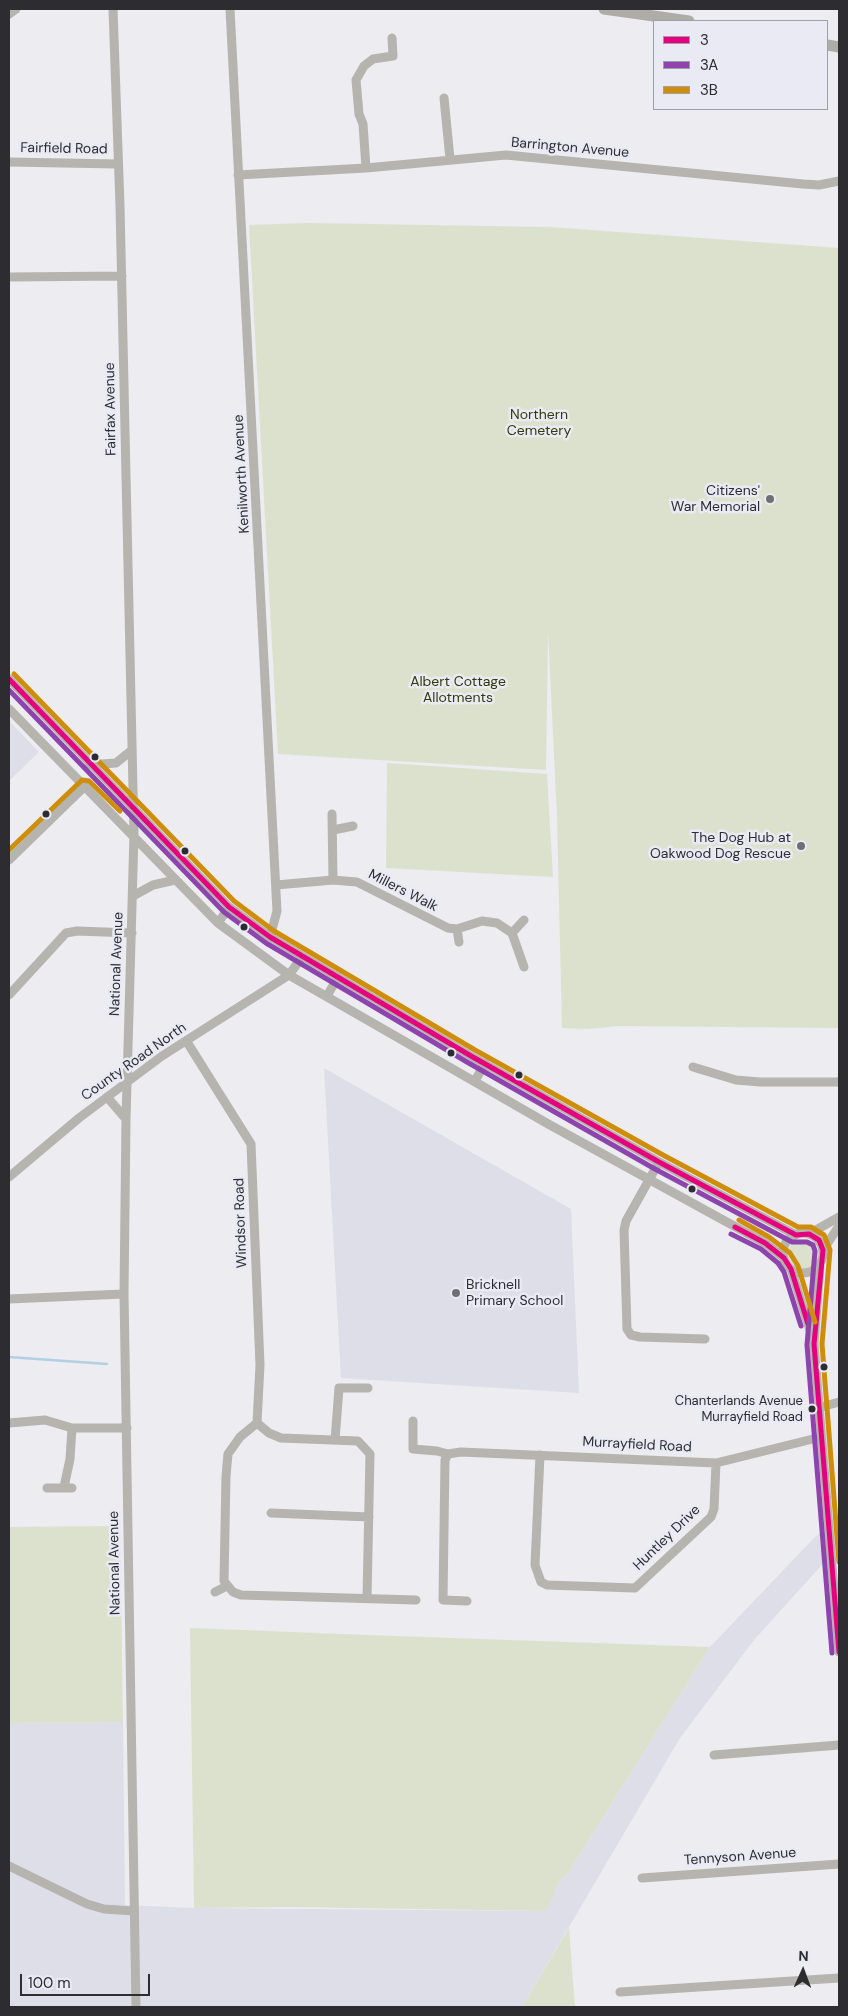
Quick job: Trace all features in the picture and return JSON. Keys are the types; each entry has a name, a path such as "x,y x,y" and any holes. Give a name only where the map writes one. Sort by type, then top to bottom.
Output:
{"main road":[{"path":"604,9 682,20"}],"street":[{"path":"9,14 16,9"},
{"name":"Fairfax Avenue","path":"113,9 122,276 133,809"},
{"name":"Kenilworth Avenue","path":"230,9 257,494 276,884 277,911 270,937"},
{"path":"366,168 363,124 359,114 356,80 364,66 374,59 393,56 392,38"},
{"path":"444,98 450,159"},
{"name":"Barrington Avenue","path":"238,175 366,168 450,159 525,156 803,184 819,185 839,181"},
{"name":"Fairfield Road","path":"9,162 118,164"},
{"path":"9,277 122,276"},
{"path":"9,679 89,765 230,908 270,937 485,1064 659,1162 796,1234 809,1234 839,1217"},
{"path":"9,709 84,787 134,834 175,880 218,923 289,975 649,1180 765,1243 784,1258 791,1269 814,1344"},
{"path":"89,765 116,763 132,750"},
{"path":"9,860 84,787"},
{"name":"National Avenue","path":"133,809 134,896 126,1119 124,1294 136,2007"},
{"path":"332,814 333,880"},
{"path":"333,830 353,826"},
{"path":"134,896 153,885 175,880"},
{"name":"Millers Walk","path":"276,884 333,880 357,882 426,919 448,928 458,929"},
{"path":"218,923 230,908"},
{"path":"512,933 524,920"},
{"path":"459,942 458,929 482,922 497,923 512,933 524,968"},
{"path":"9,995 66,933 77,930 132,933"},
{"name":"County Road North","path":"9,1177 79,1118 162,1056 187,1042 289,975 302,957"},
{"path":"327,996 338,977"},
{"name":"Windsor Road","path":"187,1042 251,1144 260,1365 257,1422"},
{"path":"475,1081 485,1064"},
{"path":"693,1067 744,1081 839,1082"},
{"path":"107,1097 126,1119"},
{"path":"659,1162 626,1221 624,1230 627,1329 631,1335 640,1337 705,1339"},
{"path":"839,1226 823,1250 820,1265 814,1344 839,1652"},
{"path":"784,1258 784,1250 788,1240 796,1234"},
{"path":"809,1234 819,1240 823,1250"},
{"path":"791,1269 800,1273 813,1271 820,1265"},
{"path":"9,1299 124,1294"},
{"path":"335,1440 339,1388 368,1388"},
{"path":"818,1408 839,1402"},
{"path":"9,1423 45,1420 72,1428 127,1428"},
{"name":"Murrayfield Road","path":"413,1421 413,1449 448,1454 453,1452 716,1463 821,1437"},
{"path":"367,1598 370,1454 358,1441 281,1438 269,1433 257,1422 240,1437 228,1454 224,1581 227,1586 241,1596 416,1600"},
{"path":"48,1488 68,1487 72,1428"},
{"path":"448,1454 445,1460 443,1600 466,1601"},
{"name":"Huntley Drive","path":"540,1455 535,1565 541,1582 547,1584 635,1588 711,1517 714,1509 716,1463"},
{"path":"271,1513 369,1517"},
{"path":"215,1592 227,1586"},
{"path":"714,1755 839,1745"},
{"name":"Tennyson Avenue","path":"642,1878 839,1864"},
{"path":"9,1866 87,1904 104,1909 134,1911"},
{"path":"620,1992 839,1978"}],"shaded area":[{"path":"9,721 39,752 9,781"},
{"name":"Bricknell Primary School","path":"324,1068 571,1209 579,1393 341,1378"},
{"path":"839,1517 839,1546 754,1640 680,1738 522,2007 9,2007 9,1723 123,1722 125,1905 194,1908 545,1911 559,1882 568,1873 710,1647 814,1538"}],"green space":[{"path":"309,223 550,227 839,248 839,1028 619,1026 588,1029 562,1028 557,817 548,631 546,770 278,754 249,225"},
{"path":"387,763 547,774 553,877 386,868"},
{"path":"803,1239 813,1244 818,1254 813,1264 803,1269 793,1264 788,1254 793,1244"},
{"path":"120,1526 123,1722 9,1723 9,1527"},
{"path":"190,1628 710,1647 568,1873 559,1882 546,1911 287,1907 194,1908"},
{"path":"569,1928 575,2007 522,2007"}],"waterway":[{"path":"9,1357 107,1364"}],"transit line":[{"name":"3B","path":"14,674 234,901 274,931 475,1050 663,1155 798,1227 811,1227 824,1235 830,1250 822,1344 839,1562"},
{"name":"3","path":"9,679 229,907 270,937 471,1056 659,1162 796,1235 809,1234 819,1240 823,1250 814,1344 839,1652"},
{"name":"3A","path":"9,690 224,912 266,943 467,1062 655,1169 792,1242 807,1242 813,1245 815,1251 807,1345 832,1653"},
{"name":"3B","path":"9,850 82,780 89,781 120,811"},
{"name":"3B","path":"739,1220 769,1237 790,1253 798,1266 815,1322"},
{"name":"3","path":"735,1227 765,1243 784,1258 791,1269 808,1324"},
{"name":"3A","path":"731,1234 761,1249 778,1263 784,1272 801,1326"}],"place":[{"name":"Citizens' War Memorial","path":"770,499"},
{"name":"The Dog Hub at Oakwood Dog Rescue","path":"801,846"},
{"name":"Bricknell Primary School","path":"456,1293"},
{"name":"Chanterlands Avenue Murrayfield Road","path":"812,1409"}],"park label":[{"name":"Northern Cemetery","path":"539,424"},
{"name":"Albert Cottage Allotments","path":"458,690"}]}
